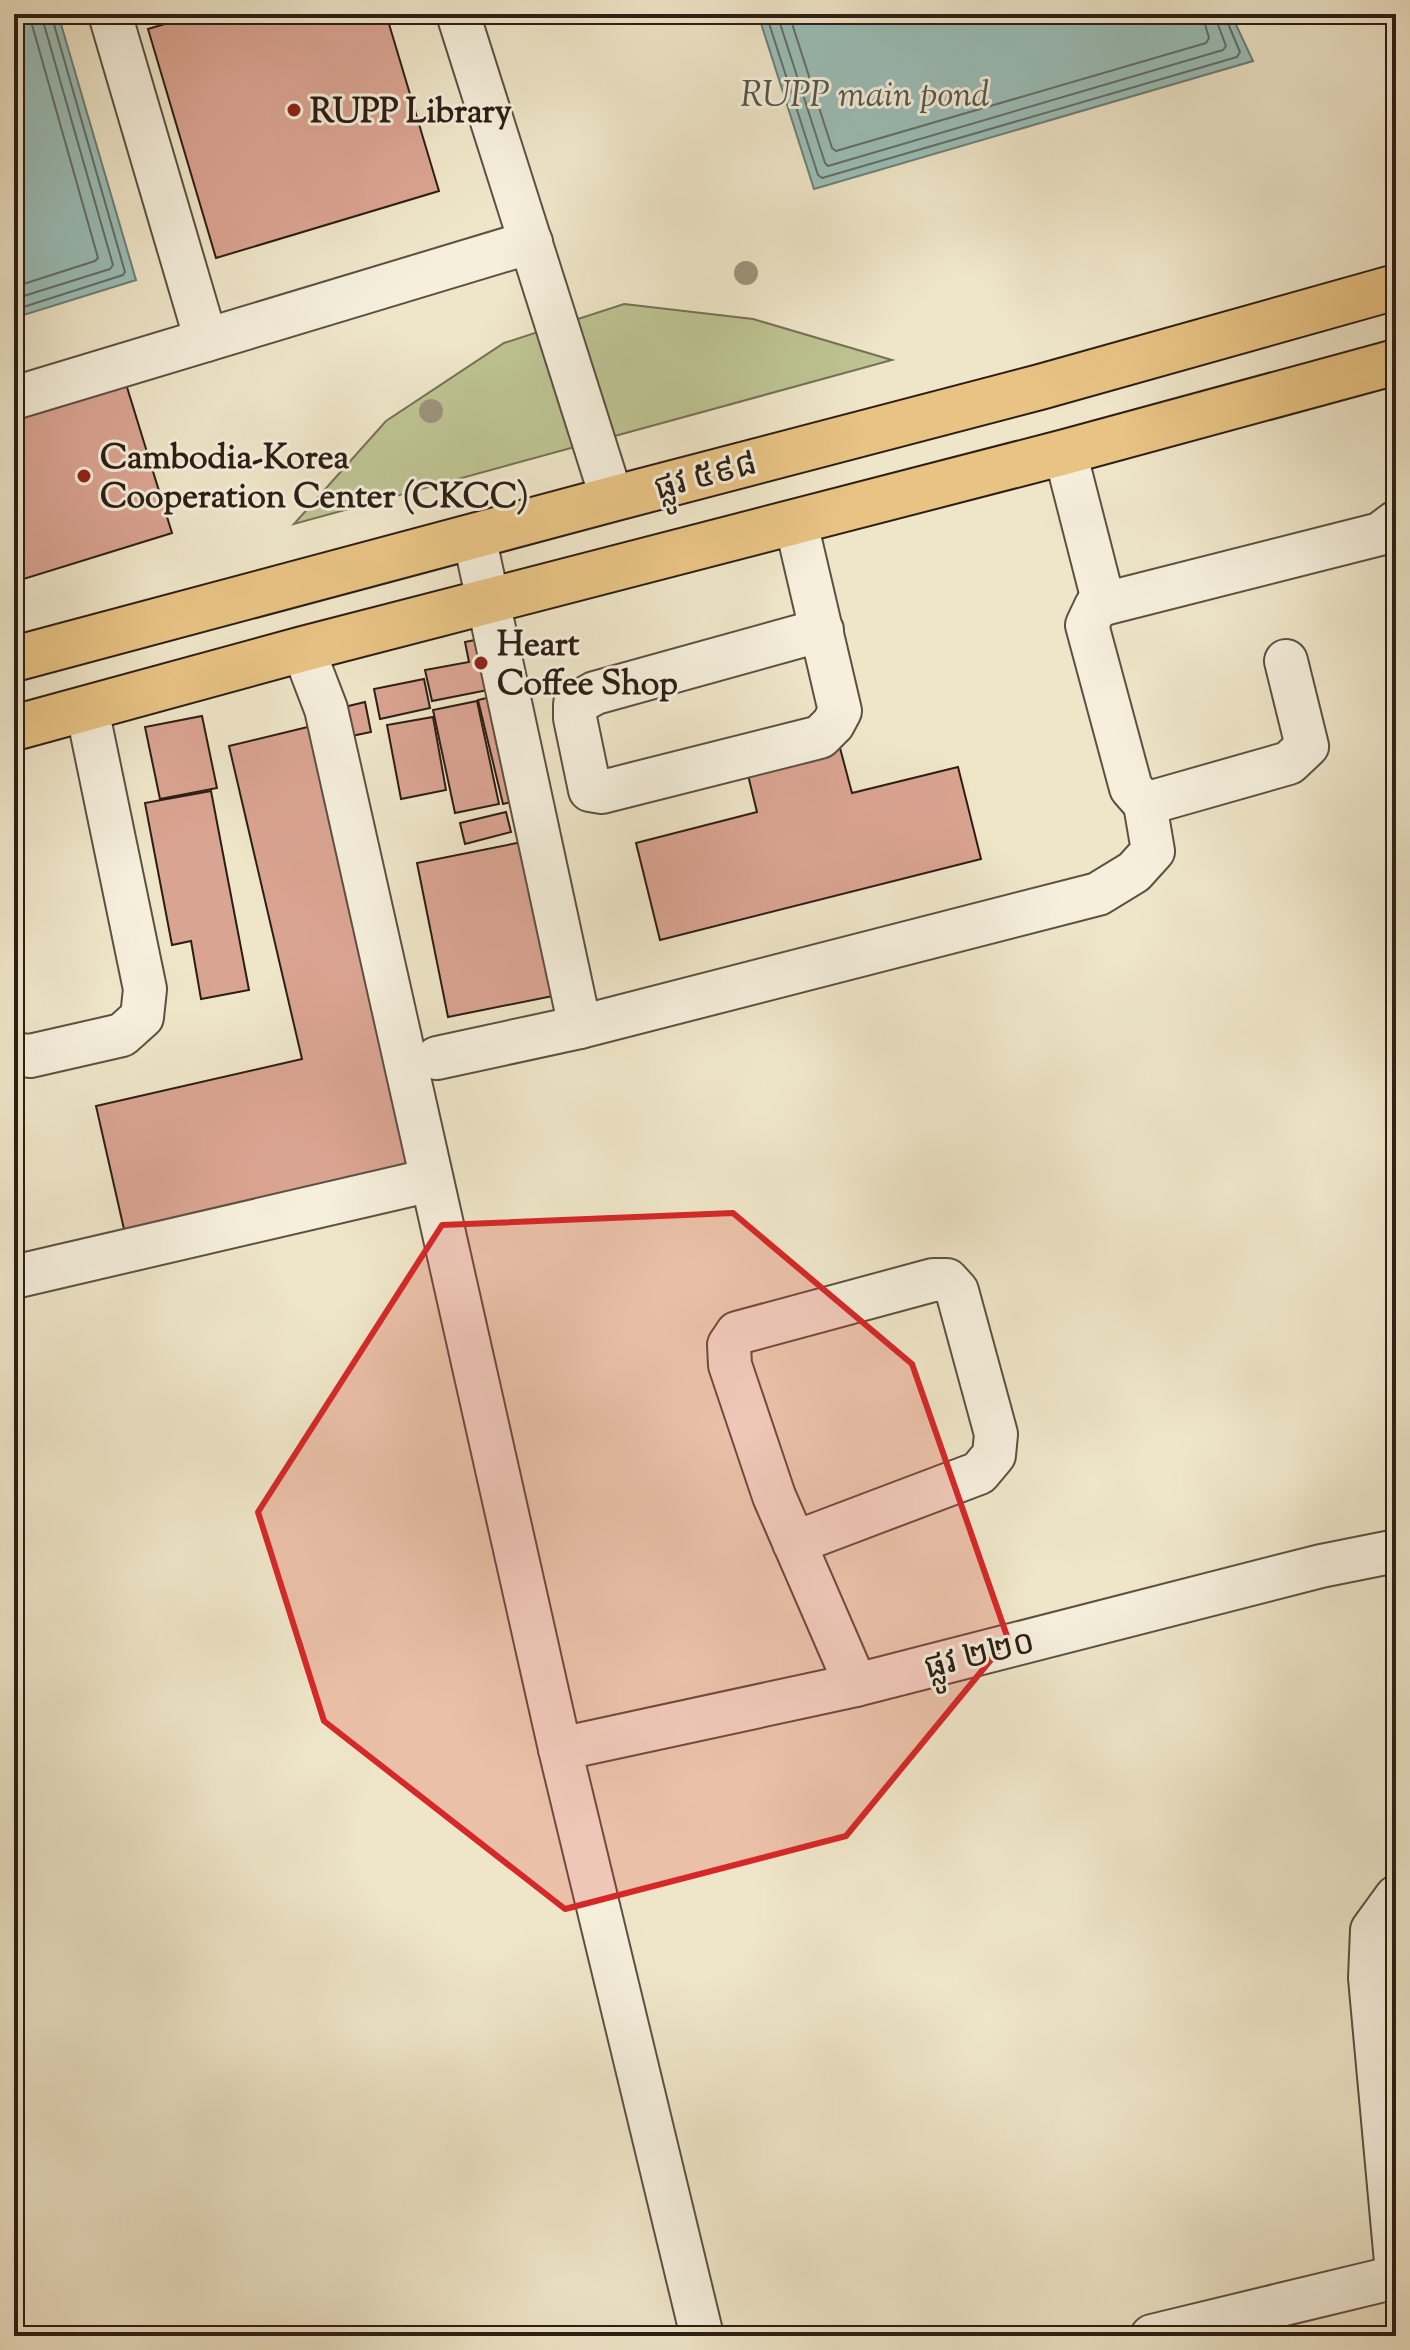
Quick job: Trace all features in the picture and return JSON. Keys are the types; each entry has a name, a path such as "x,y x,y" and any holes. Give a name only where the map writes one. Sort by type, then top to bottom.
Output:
{"main road":[{"name":"ផ្លូវ ៥៩៨","path":"14,659 1040,387 1396,287"},
{"name":"ផ្លូវ ៥៩៨","path":"14,728 1396,362"},
{"path":"612,499 629,565"}],"lane":[{"path":"110,14 206,340"},
{"path":"458,14 612,499"},
{"path":"14,398 531,242"},
{"path":"1065,452 1104,604"},
{"path":"437,1058 580,1027 1098,894 1134,872 1153,851 1145,804 1131,788 1087,625 1096,606 1380,534 1396,522"},
{"path":"796,523 822,630 840,711 833,724 820,737 602,792 590,790 575,718 575,704 595,693 822,630"},
{"path":"474,536 580,1027"},
{"path":"303,649 326,709 560,1749 702,2336"},
{"path":"1145,804 1289,763 1307,746 1286,661"},
{"path":"14,1054 30,1056 122,1035 142,1017 145,989 87,709"},
{"path":"14,1277 431,1180"},
{"path":"794,1543 979,1473 994,1455 996,1434 957,1291 947,1280 933,1280 737,1333 729,1345 730,1365 769,1483 794,1543 856,1685"},
{"name":"ផ្លូវ ២២០","path":"560,1749 856,1685 1321,1566 1396,1551"},
{"path":"1396,1897 1372,1930 1370,1978 1396,2262"},
{"path":"1152,2336 1396,2277"}],"highlighted area":[{"path":"733,1213 912,1364 1008,1639 846,1836 565,1909 324,1721 258,1512 442,1225"}],"green space":[{"path":"624,304 753,319 892,360 294,524 386,421 504,343"}],"water":[{"path":"14,14 58,14 136,280 14,318"},
{"name":"RUPP main pond","path":"758,14 1231,14 1253,61 814,189"}],"building":[{"name":"RUPP Library","path":"198,14 386,14 439,191 216,258 148,29"},
{"name":"Cambodia-Korea Cooperation Center (CKCC)","path":"126,384 172,533 14,582 14,419"},
{"path":"489,637 498,688 432,701 425,670 469,662 465,642"},
{"path":"424,679 430,708 380,719 374,689"},
{"path":"500,695 524,799 503,804 478,700"},
{"path":"477,701 499,804 455,813 433,710"},
{"path":"365,702 371,732 342,738 336,709"},
{"path":"202,716 217,788 160,799 145,727"},
{"path":"433,717 446,790 401,799 387,725"},
{"path":"316,725 419,1169 126,1238 96,1106 302,1059 229,746"},
{"path":"840,748 852,793 958,767 981,859 660,940 636,843 757,812 747,771"},
{"path":"211,791 249,990 201,999 191,941 172,945 145,803"},
{"path":"506,812 511,832 465,844 460,823"},
{"path":"532,840 563,994 448,1017 417,863"}],"place":[{"name":"RUPP Library","path":"294,110"},
{"name":"Cambodia-Korea Cooperation Center (CKCC)","path":"84,476"},
{"name":"Heart Coffee Shop","path":"481,663"}]}
